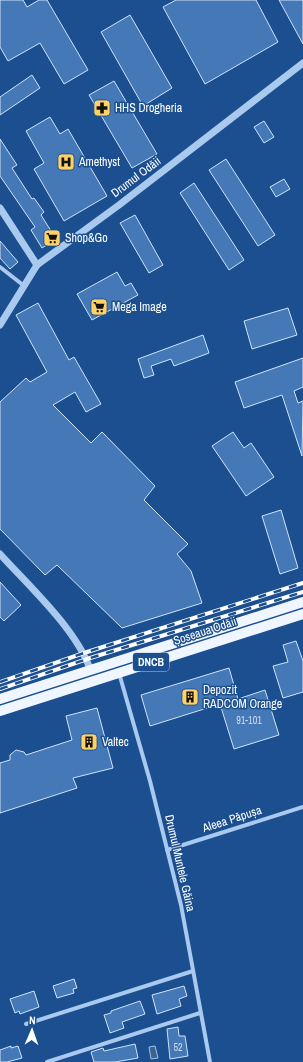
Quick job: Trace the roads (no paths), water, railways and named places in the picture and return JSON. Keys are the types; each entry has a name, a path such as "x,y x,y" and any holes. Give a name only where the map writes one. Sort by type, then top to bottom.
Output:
{"main road":[{"name":"Șoseaua Odăii","path":"0,699 303,602"},
{"name":"Șoseaua Odăii","path":"0,711 303,614"}],"street":[{"name":"Drumul Odăii","path":"0,325 23,285 37,265 303,63"},
{"path":"0,208 37,265"},
{"path":"0,267 23,285"},
{"path":"0,554 61,622 84,653 90,669"},
{"name":"Drumul Muntele Găina","path":"118,672 150,781 181,905 210,1062"},
{"name":"Aleea Păpușa","path":"167,850 303,807"},
{"path":"26,1024 192,971"},
{"path":"48,1062 200,1013"}],"water":[{"path":"155,1046 158,1058 151,1059 149,1047"}],"railway":[{"path":"0,682 84,653 303,583"},
{"path":"0,689 87,659 303,592"}],"place":[{"name":"HHS Drogheria","path":"102,108"},
{"name":"Amethyst","path":"66,162"},
{"name":"Shop&Go","path":"52,238"},
{"name":"Mega Image","path":"99,307"},
{"name":"Depozit RADCOM Orange","path":"190,697"},
{"name":"Valtec","path":"89,742"}]}
